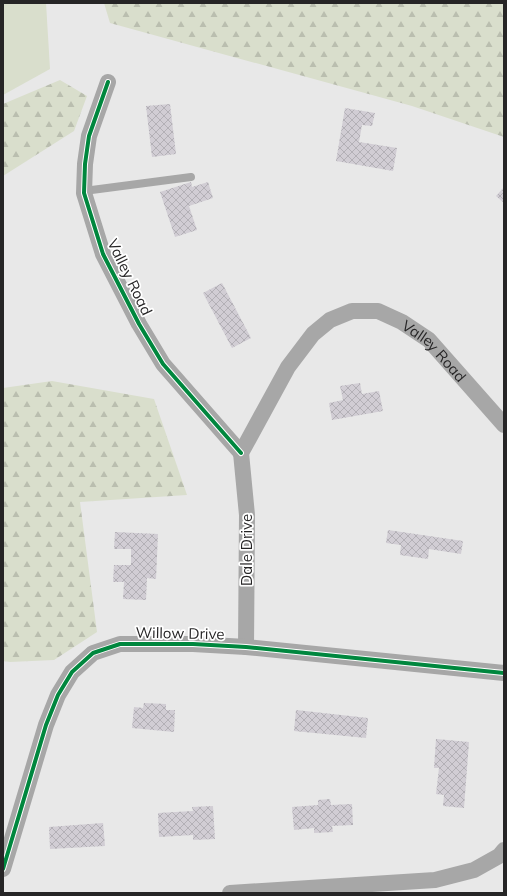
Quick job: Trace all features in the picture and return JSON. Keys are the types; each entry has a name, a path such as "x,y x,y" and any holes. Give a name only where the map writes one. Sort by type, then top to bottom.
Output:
{"street":[{"name":"Valley Road","path":"108,82 89,136 84,191 103,254 163,364 241,453 288,367 313,334 330,320 352,312 378,311 402,322 429,340 504,425"},
{"name":"Dale Drive","path":"241,453 247,515 246,647"},
{"name":"Willow Drive","path":"3,870 46,725 58,695 72,672 93,653 120,644 172,643 246,647 504,673"},
{"path":"230,893 435,880 474,870 499,856 504,850"}],"lane":[{"path":"84,191 191,177"}],"green space":[{"path":"3,3 46,3 50,69 3,95"},
{"path":"104,3 504,3 504,137 412,106 110,23"},
{"path":"60,80 87,96 74,131 3,176 3,104"},
{"path":"52,381 154,399 187,495 80,502 97,632 54,660 3,661 3,388"}],"building":[{"path":"170,104 176,154 152,157 146,106"},
{"path":"345,108 375,113 372,126 362,125 359,142 397,148 393,171 336,161"},
{"path":"191,182 192,187 208,182 213,198 189,206 197,230 175,237 160,192"},
{"path":"504,187 504,203 496,196"},
{"path":"222,283 251,338 232,348 203,293"},
{"path":"360,383 362,394 379,391 383,411 332,420 329,403 343,400 340,386"},
{"path":"388,530 463,541 461,554 429,549 428,559 400,555 401,545 386,543"},
{"path":"115,532 158,534 156,579 147,578 146,600 123,599 124,582 113,582 114,565 131,565 131,549 114,549"},
{"path":"144,703 166,704 166,710 175,710 174,732 132,728 134,707 143,708"},
{"path":"296,710 368,718 366,738 294,731"},
{"path":"436,739 469,742 464,808 443,806 444,795 436,794 439,768 434,768"},
{"path":"330,799 331,805 352,804 353,825 332,826 333,832 314,833 314,828 294,830 292,807 318,805 318,800"},
{"path":"213,806 215,839 193,840 193,835 159,837 158,813 193,811 192,807"},
{"path":"103,823 105,846 50,849 49,827"}],"cycle path":[{"path":"108,82 89,136 85,164 84,193 103,254 139,324 163,364 241,453"},
{"path":"3,869 46,725 58,695 72,672 93,653 120,644 193,644 246,647 504,673"}]}
